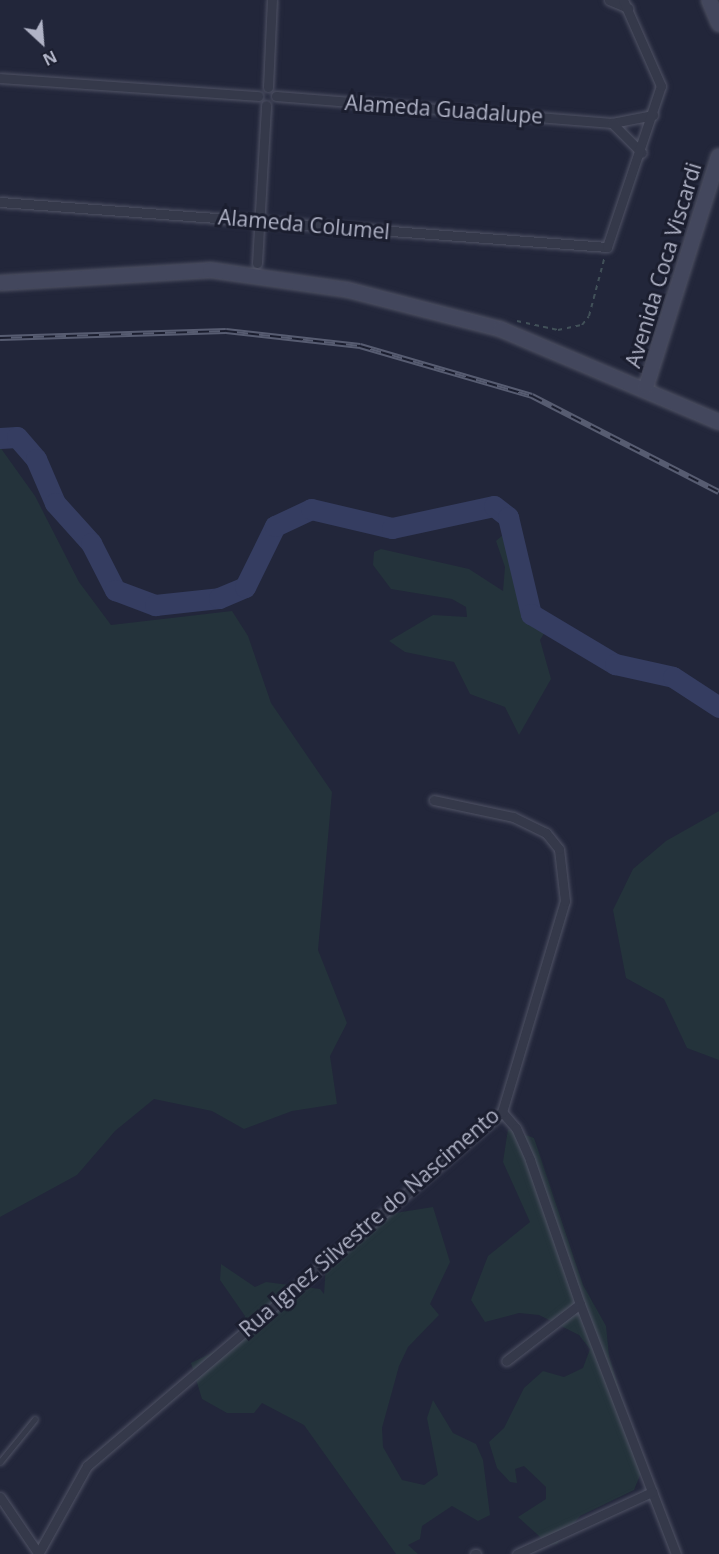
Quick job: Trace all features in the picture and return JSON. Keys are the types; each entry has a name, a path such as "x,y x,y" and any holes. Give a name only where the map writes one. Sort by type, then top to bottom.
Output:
{"main road":[{"path":"709,0 719,24"},
{"name":"Avenida Coca Viscardi","path":"646,387 719,156"},
{"path":"0,283 237,272 442,310 646,387 719,422"}],"street":[{"path":"257,262 266,105 276,96 268,87 272,0"},
{"path":"607,247 642,153 661,79 626,4 609,0"},
{"path":"0,78 258,96 266,105"},
{"path":"258,96 268,87"},
{"name":"Alameda Guadalupe","path":"276,96 612,123 653,115"},
{"path":"612,123 642,153"},
{"name":"Alameda Columel","path":"0,202 607,247"},
{"name":"Rua Ignez Silvestre do Nascimento","path":"38,1554 87,1466 502,1112 566,901 560,849 546,833 513,817 434,800"},
{"path":"502,1112 516,1128 530,1160 580,1304 676,1554"},
{"path":"506,1361 580,1304"},
{"path":"517,1554 652,1492"},
{"path":"0,1497 38,1554"}],"lane":[{"path":"0,1462 35,1419"}],"path":[{"path":"505,318 558,330 582,325 589,316 607,247"}],"shaded area":[{"path":"0,447 35,496 79,582 111,625 232,611 248,636 271,703 332,792 318,950 347,1023 330,1056 337,1104 292,1111 244,1129 212,1111 154,1099 115,1131 77,1175 0,1217"},
{"path":"506,532 514,542 526,586 550,624 540,640 551,679 519,735 505,707 470,694 454,662 405,652 389,641 433,615 467,617 466,607 452,599 391,589 373,565 374,552 381,549 469,569 503,591 505,567 496,541"},
{"path":"719,811 719,1060 687,1048 664,999 626,978 613,910 633,869 666,841"},
{"path":"508,1129 534,1138 583,1285 606,1326 609,1356 643,1468 634,1490 580,1516 557,1544 549,1545 518,1517 546,1499 546,1487 524,1466 515,1469 517,1483 510,1482 497,1468 489,1442 504,1428 524,1388 543,1371 564,1377 583,1368 590,1349 579,1335 539,1315 519,1313 485,1322 471,1300 488,1256 530,1222 503,1162"},
{"path":"433,1207 450,1262 430,1304 439,1315 408,1347 399,1366 382,1428 383,1447 402,1480 424,1485 438,1475 427,1418 433,1400 453,1433 476,1444 483,1460 490,1515 478,1521 452,1506 422,1526 420,1539 408,1545 418,1554 396,1554 304,1425 262,1403 254,1413 227,1413 202,1399 191,1363 224,1347 241,1331 245,1316 220,1280 221,1264 255,1287 266,1282 320,1289 324,1294 326,1265 389,1214"}],"waterway":[{"path":"0,438 17,437 36,459 55,503 91,543 115,590 155,605 219,598 245,587 275,526 311,509 392,528 494,506 508,517 531,614 615,664 673,677 719,707"}],"railway":[{"path":"0,338 226,331 360,346 532,396 719,492"}]}
